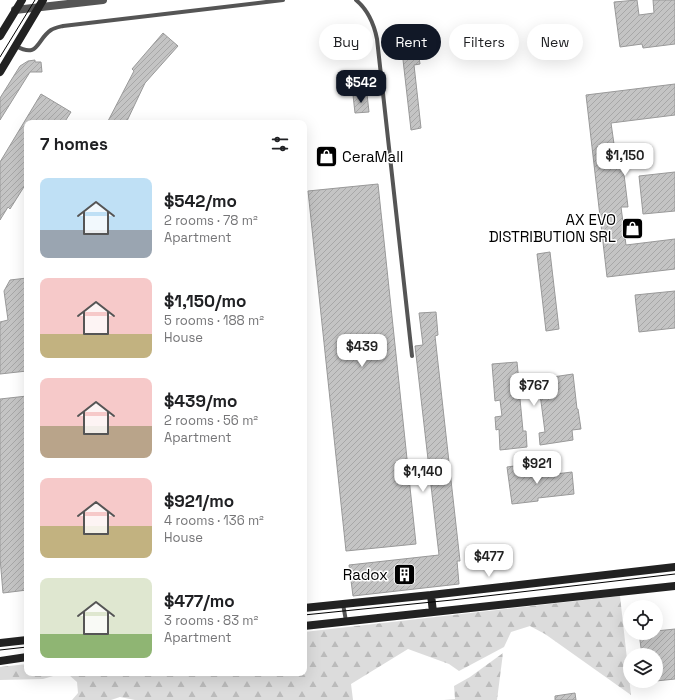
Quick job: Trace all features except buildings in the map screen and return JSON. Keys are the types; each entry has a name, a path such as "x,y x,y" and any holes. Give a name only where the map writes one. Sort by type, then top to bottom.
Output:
{"main road":[{"path":"0,36 22,0"},
{"path":"0,72 43,0"},
{"path":"307,608 675,568"},
{"path":"307,626 675,586"},
{"path":"431,595 434,612"},
{"path":"0,643 24,640"},
{"path":"0,661 24,657"}],"street":[{"path":"16,10 103,0"}],"lane":[{"path":"16,46 26,51 35,49 50,30 62,26 283,0"},
{"path":"356,0 365,8 369,15 375,29 377,39 412,356"},
{"path":"343,604 346,622"}],"green space":[{"path":"620,596 623,640 625,640 626,648 623,648 623,688 630,688 631,695 545,634 530,626 511,632 504,647 459,671 449,664 408,649 351,684 353,700 135,700 120,697 111,700 72,700 78,693 77,682 70,676 307,676 307,632"},
{"path":"503,653 497,700 444,700 455,699 454,686 470,677"},
{"path":"24,664 24,676 53,676 43,679 0,680 0,667"}],"tram line":[{"path":"0,57 35,0"},
{"path":"307,615 452,600 675,574"},
{"path":"0,650 24,647"}],"place":[{"name":"CeraMall","path":"326,156"},
{"name":"AX EVO DISTRIBUTION SRL","path":"632,228"},
{"name":"Radox","path":"404,574"}]}
